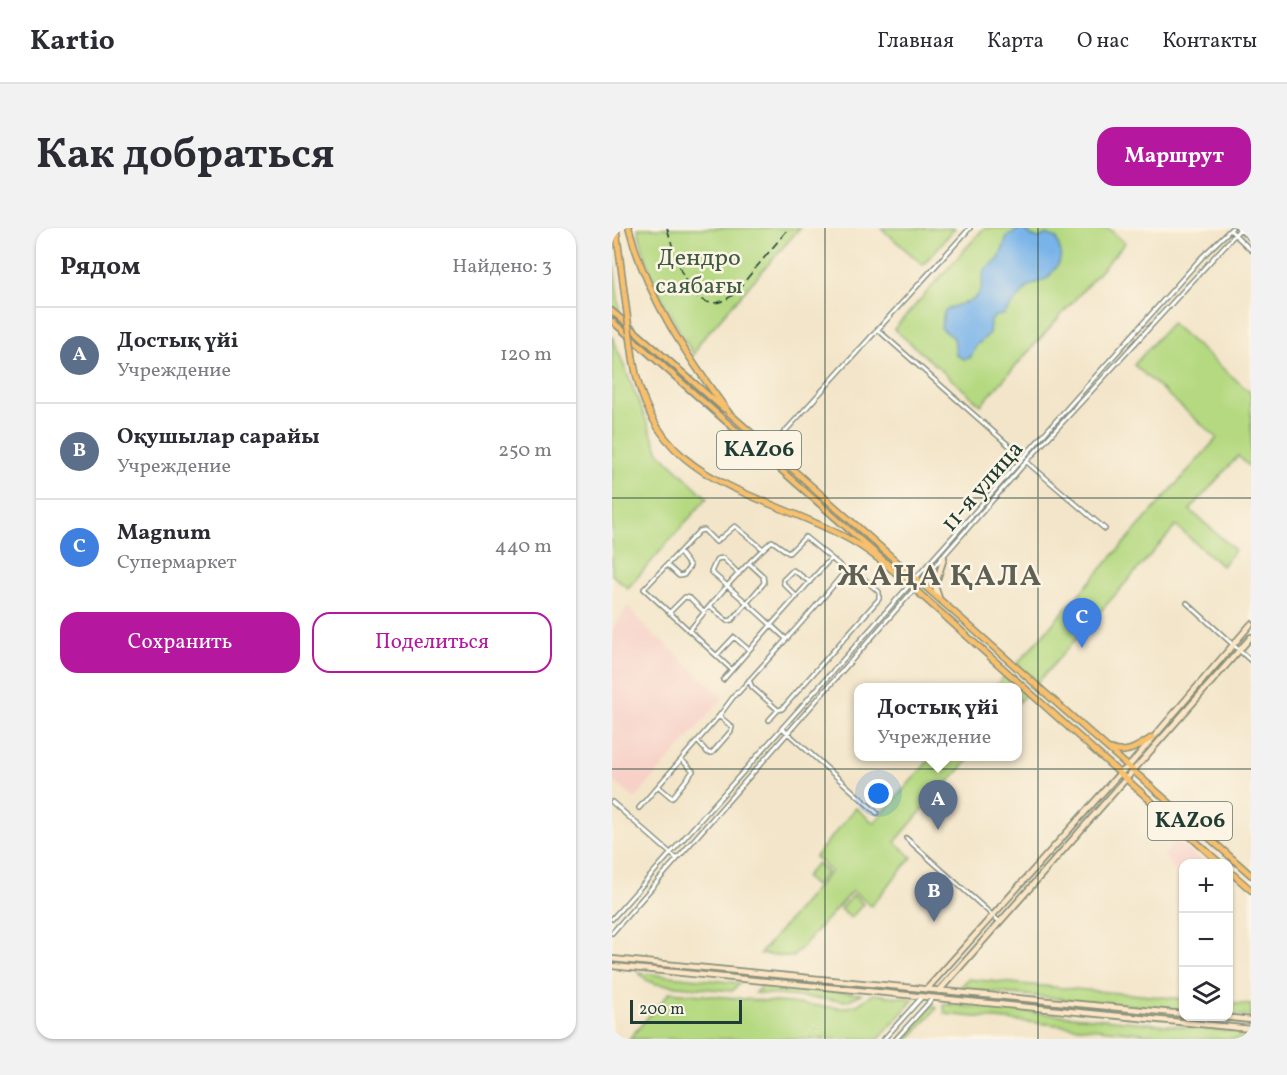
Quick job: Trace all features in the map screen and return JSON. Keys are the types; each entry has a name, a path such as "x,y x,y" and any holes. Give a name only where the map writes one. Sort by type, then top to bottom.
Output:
{"highway":[{"name":"KАZ06","path":"616,228 633,358 644,403 656,426 673,450 710,476 845,537 908,583 1019,683"},
{"name":"KАZ06","path":"628,228 649,288 674,335 729,413 1251,875"},
{"name":"KАZ06","path":"1022,686 1215,859"},
{"path":"1105,747 1123,752 1153,737"},
{"name":"KАZ06","path":"1233,874 1251,890"}],"main road":[{"name":"KАZ06","path":"612,311 729,413"},
{"name":"KАZ06","path":"612,321 908,583"},
{"path":"941,601 935,586 944,558"},
{"path":"922,996 1120,773 1128,767 1251,624"},
{"path":"933,997 1251,637"},
{"path":"612,959 1179,1014"},
{"path":"612,966 1251,1029"},
{"path":"1233,1019 1251,1020"}],"street":[{"path":"769,449 970,228"},
{"path":"1239,228 1251,239"},
{"name":"11-я улица","path":"612,933 922,584 1026,462 1239,228"},
{"path":"1231,229 1234,235 1251,250"},
{"name":"11-я улица","path":"612,919 783,729 908,583 915,578 1202,257 1231,229"},
{"path":"878,330 1105,529"},
{"path":"732,670 644,589 699,531 704,530 716,542 735,526 763,549"},
{"path":"689,631 739,574 772,541 789,553 806,537 846,570 854,570 879,592 879,599 770,720"},
{"path":"667,565 679,576 684,576 690,566 679,552"},
{"path":"739,574 723,558 717,559 711,572 785,638"},
{"path":"723,680 831,558"},
{"path":"710,606 729,621 765,579 750,564"},
{"path":"797,597 783,580 793,570 810,582"},
{"path":"639,808 698,742 737,692 846,570"},
{"path":"669,613 685,597 704,612"},
{"path":"1187,603 1251,661"},
{"path":"717,655 734,637 749,650"},
{"path":"750,680 752,687 778,710"},
{"path":"698,742 708,753 712,753 731,731 732,727 719,716"},
{"path":"783,729 878,813"},
{"path":"659,786 672,798 693,771 681,760"},
{"path":"612,802 677,859"},
{"path":"906,838 1000,922"},
{"path":"884,1039 922,996"},
{"path":"896,1039 933,997"}],"shaded area":[{"path":"628,606 655,637 723,698 635,799 612,780 612,629"},
{"path":"1176,840 1200,859 1179,859 1179,877 1164,855"}],"green space":[{"name":"Дендро саябағы","path":"638,228 800,228 700,342 694,355 660,294 647,262"},
{"path":"881,228 955,228 923,265"},
{"path":"984,228 1108,228 1125,243 981,405 894,329"},
{"path":"612,249 620,315 612,308"},
{"path":"1171,323 1251,393 1251,468 1238,456 1190,510 1235,550 1222,566 1176,526 1038,682 1017,664 1217,438 1134,365"},
{"path":"612,336 659,452 707,498 628,588 612,575"},
{"path":"1005,675 1015,683 998,683"},
{"path":"1022,689 1027,693 1022,699"},
{"path":"928,761 967,761 931,802 933,803 924,808 895,842 912,857 871,906 852,891 793,957 760,954 831,871 815,857 853,811 856,808 874,823"},
{"path":"817,863 827,872 815,886 805,877"},
{"path":"853,895 863,904 851,918 840,909"},
{"path":"639,973 740,983 732,991 656,984 648,981"},
{"path":"968,979 1179,999 1179,1010 959,989"},
{"path":"762,985 862,994 846,1001 755,993"},
{"path":"670,992 842,1008 857,1005 873,994 914,999 879,1039 629,1039"},
{"path":"954,997 1179,1016 1179,1019"},
{"path":"1233,1003 1251,1005 1251,1017 1233,1015"},
{"path":"944,1004 1251,1033 1251,1039 1200,1039 945,1014"},
{"path":"932,1005 937,1008 909,1039 901,1039"},
{"path":"1200,1021 1251,1023 1251,1026"}],"water":[{"path":"1023,228 1032,236 1039,238 1046,234 1056,238 1061,253 1059,263 1048,278 1029,286 1003,315 995,316 990,322 989,334 976,346 970,358 964,359 956,355 954,338 941,328 944,312 977,296 984,271 999,259 1008,235"}],"railway":[{"path":"667,228 675,255 688,285 696,296 707,302 719,302 734,294 789,228"}],"place":[{"name":"Magnum","path":"1082,648"},
{"name":"Достық үйі","path":"938,830"},
{"name":"Оқушылар сарайы","path":"934,922"}],"district":[{"name":"ЖАҢА ҚАЛА","path":"940,577"}]}
